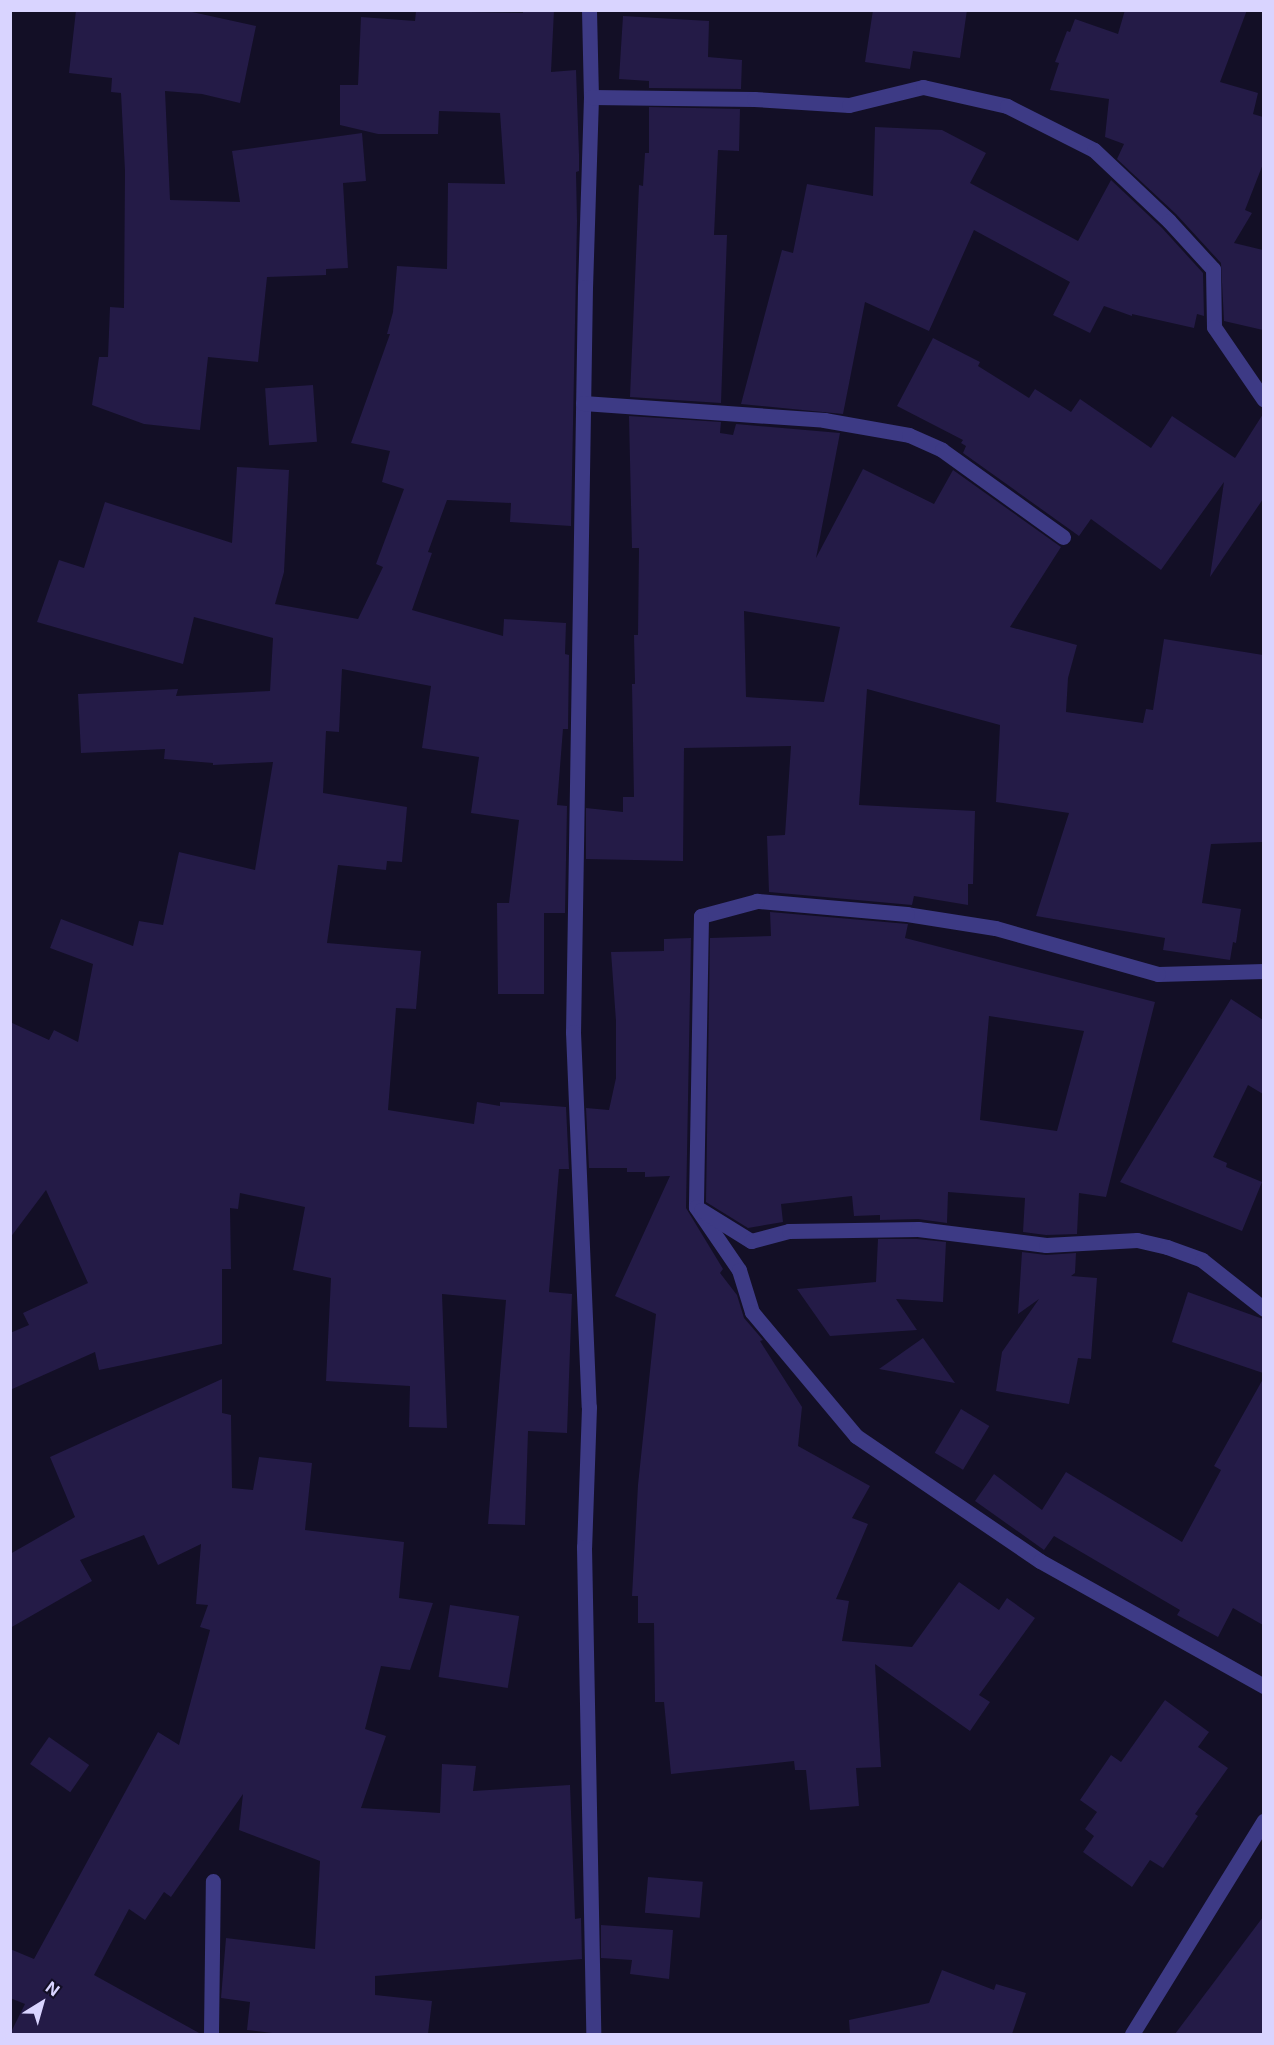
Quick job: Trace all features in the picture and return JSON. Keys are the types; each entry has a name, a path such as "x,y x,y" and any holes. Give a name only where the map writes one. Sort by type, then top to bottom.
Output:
{"street":[{"path":"589,10 591,97 573,1032 589,1407 584,1547 593,2034"},
{"path":"591,97 754,99 849,105 923,87 1007,106 1094,150 1161,213 1213,269 1214,327 1263,400"},
{"path":"584,403 824,420 909,435 942,450 1064,537"},
{"path":"1263,971 1158,974 995,928 907,914 757,902 701,916 696,1207 739,1270 752,1312 856,1436 1040,1561 1263,1686"},
{"path":"696,1207 751,1241 789,1231 918,1229 1046,1245 1137,1240 1167,1247 1202,1260 1263,1309"},
{"path":"1132,2034 1263,1820"},
{"path":"211,2034 213,1881"}],"building":[{"path":"76,10 183,10 256,26 240,103 202,94 165,91 170,200 240,202 232,151 362,133 366,181 343,183 348,268 326,269 326,275 267,277 258,362 208,357 200,430 144,424 92,405 99,357 108,357 110,307 124,308 125,171 121,93 111,92 112,78 69,73"},
{"path":"523,10 554,10 551,72 576,70 579,171 576,172 571,526 510,522 511,503 447,500 428,552 432,553 412,610 503,636 504,619 566,623 565,654 569,655 568,729 563,729 557,805 567,806 565,913 544,913 544,994 498,994 497,903 509,903 519,820 471,813 479,757 422,748 431,686 342,669 339,732 326,731 323,793 407,807 402,862 387,861 386,870 338,865 327,943 421,951 416,1009 396,1008 388,1110 474,1124 477,1102 500,1106 500,1102 566,1107 569,1169 559,1169 549,1292 572,1294 567,1433 528,1431 525,1525 488,1524 506,1300 442,1294 447,1428 409,1427 410,1386 326,1381 331,1278 293,1270 305,1207 240,1193 238,1209 230,1208 231,1269 222,1269 222,1344 99,1370 95,1352 10,1390 10,1333 29,1325 23,1313 88,1283 46,1190 10,1238 10,1022 49,1040 54,1030 78,1042 93,964 50,948 61,919 133,946 139,921 163,925 179,852 255,870 273,762 213,765 213,763 164,759 165,749 81,753 78,694 178,689 176,696 270,691 273,638 194,617 183,664 37,622 59,560 84,568 105,502 232,543 237,467 289,470 284,572 275,604 358,619 383,567 376,564 404,489 382,482 390,451 351,443 390,334 387,334 393,312 397,266 447,269 448,183 505,184 500,113 439,111 438,134 378,134 340,125 340,85 358,85 361,17 415,21 416,11 523,13"},
{"path":"873,10 967,10 960,58 913,51 910,69 865,62"},
{"path":"1125,10 1247,10 1220,82 1258,93 1253,114 1263,117 1263,164 1245,210 1252,213 1234,243 1263,250 1263,330 1224,321 1221,263 1176,214 1117,159 1124,144 1105,137 1109,99 1050,90 1059,63 1055,62 1067,31 1070,32 1075,19 1118,34"},
{"path":"623,16 709,21 708,57 742,60 741,89 649,88 649,81 619,79"},
{"path":"649,107 740,109 739,151 718,150 714,235 727,235 721,403 630,397 639,185 643,186 645,153 649,153"},
{"path":"875,127 942,130 986,153 970,183 1078,241 1111,180 1162,228 1203,273 1204,316 1197,314 1194,328 1132,314 1132,316 1104,306 1090,333 1053,315 1070,282 974,230 929,331 865,302 843,414 741,404 782,250 793,253 807,184 873,196"},
{"path":"933,338 980,362 978,366 1029,398 1035,389 1071,412 1080,399 1151,448 1172,416 1235,458 1263,414 1263,499 1210,577 1224,482 1161,570 1091,519 1079,536 963,453 966,446 961,443 963,440 897,406"},
{"path":"313,385 317,442 269,445 265,388"},
{"path":"629,416 721,422 720,433 733,435 736,424 840,433 816,558 863,469 934,504 953,470 1061,547 1010,627 1077,645 1068,678 1066,712 1143,723 1146,709 1153,710 1164,639 1263,655 1263,842 1211,844 1202,903 1241,909 1236,943 1233,942 1230,960 1163,950 1165,938 1036,916 1069,813 996,802 1000,725 867,689 859,805 975,811 973,884 968,884 968,905 914,896 912,905 769,892 767,836 785,835 791,746 684,748 683,861 586,859 586,808 623,812 623,797 634,797 632,684 635,684 634,635 638,635 639,548 632,548","holes":["744,611 840,627 824,702 746,697"]},
{"path":"770,912 908,924 905,938 1155,1002 1106,1197 1079,1193 1077,1234 1046,1235 1023,1232 1025,1198 948,1192 947,1223 918,1219 880,1220 880,1215 854,1216 852,1196 781,1204 783,1222 748,1228 706,1202 710,938 771,936","holes":["989,1016 1084,1031 1057,1131 980,1120"]},
{"path":"691,938 686,1208 723,1269 720,1273 737,1295 744,1318 763,1340 760,1341 802,1407 798,1446 870,1486 852,1518 868,1524 836,1599 849,1601 842,1641 912,1647 959,1582 999,1610 1007,1598 1035,1618 979,1695 990,1702 970,1731 875,1664 881,1767 856,1768 859,1806 810,1810 806,1770 795,1770 794,1761 671,1774 664,1702 655,1702 654,1623 638,1623 638,1596 632,1596 638,1485 656,1314 615,1296 670,1176 645,1177 645,1172 627,1172 627,1168 589,1168 586,1108 609,1110 616,1078 616,1021 611,952 664,951 664,939"},
{"path":"1231,999 1263,1020 1263,1094 1248,1085 1213,1157 1227,1163 1226,1167 1262,1182 1242,1231 1120,1182"},
{"path":"878,1239 946,1242 943,1302 896,1299 917,1330 830,1336 797,1289 876,1282"},
{"path":"1022,1252 1046,1255 1076,1253 1075,1273 1071,1276 1097,1278 1091,1359 1078,1358 1069,1404 996,1391 1002,1352 1039,1299 1018,1314"},
{"path":"1188,1292 1263,1319 1263,1373 1172,1342"},
{"path":"923,1338 955,1383 879,1369"},
{"path":"222,1379 222,1413 231,1415 232,1488 253,1490 259,1457 312,1463 305,1530 404,1542 399,1598 433,1603 410,1670 381,1666 365,1729 386,1736 361,1808 440,1813 442,1764 476,1766 473,1791 570,1785 575,1919 581,1918 582,1959 375,1976 375,1995 432,2001 428,2034 280,2034 247,2030 250,2002 221,1998 226,1938 315,1949 320,1861 239,1830 243,1794 171,1897 164,1892 145,1920 129,1909 94,1975 201,2034 10,2034 25,2004 10,1998 10,1949 34,1959 158,1732 179,1745 210,1630 200,1627 208,1605 196,1604 201,1544 158,1565 144,1535 80,1560 92,1581 10,1628 10,1554 75,1517 50,1457"},
{"path":"1263,1379 1263,1625 1233,1608 1218,1637 1177,1615 1180,1610 1054,1536 1044,1550 975,1501 994,1474 1042,1510 1066,1472 1182,1542 1221,1470 1214,1466"},
{"path":"961,1409 989,1426 963,1470 935,1453"},
{"path":"450,1605 519,1616 508,1688 439,1677"},
{"path":"1165,1700 1209,1732 1198,1747 1228,1768 1195,1814 1198,1816 1163,1868 1150,1860 1132,1887 1083,1852 1094,1836 1085,1829 1097,1812 1080,1800 1111,1755 1121,1762"},
{"path":"49,1737 89,1765 70,1792 30,1764"},
{"path":"648,1877 703,1882 700,1918 645,1913"},
{"path":"1263,1917 1263,2034 1175,2034"},
{"path":"601,1925 673,1930 669,1979 630,1974 632,1960 601,1958"},
{"path":"942,1970 994,1990 996,1984 1026,1993 1012,2034 850,2034 849,2020 929,2003"}]}
